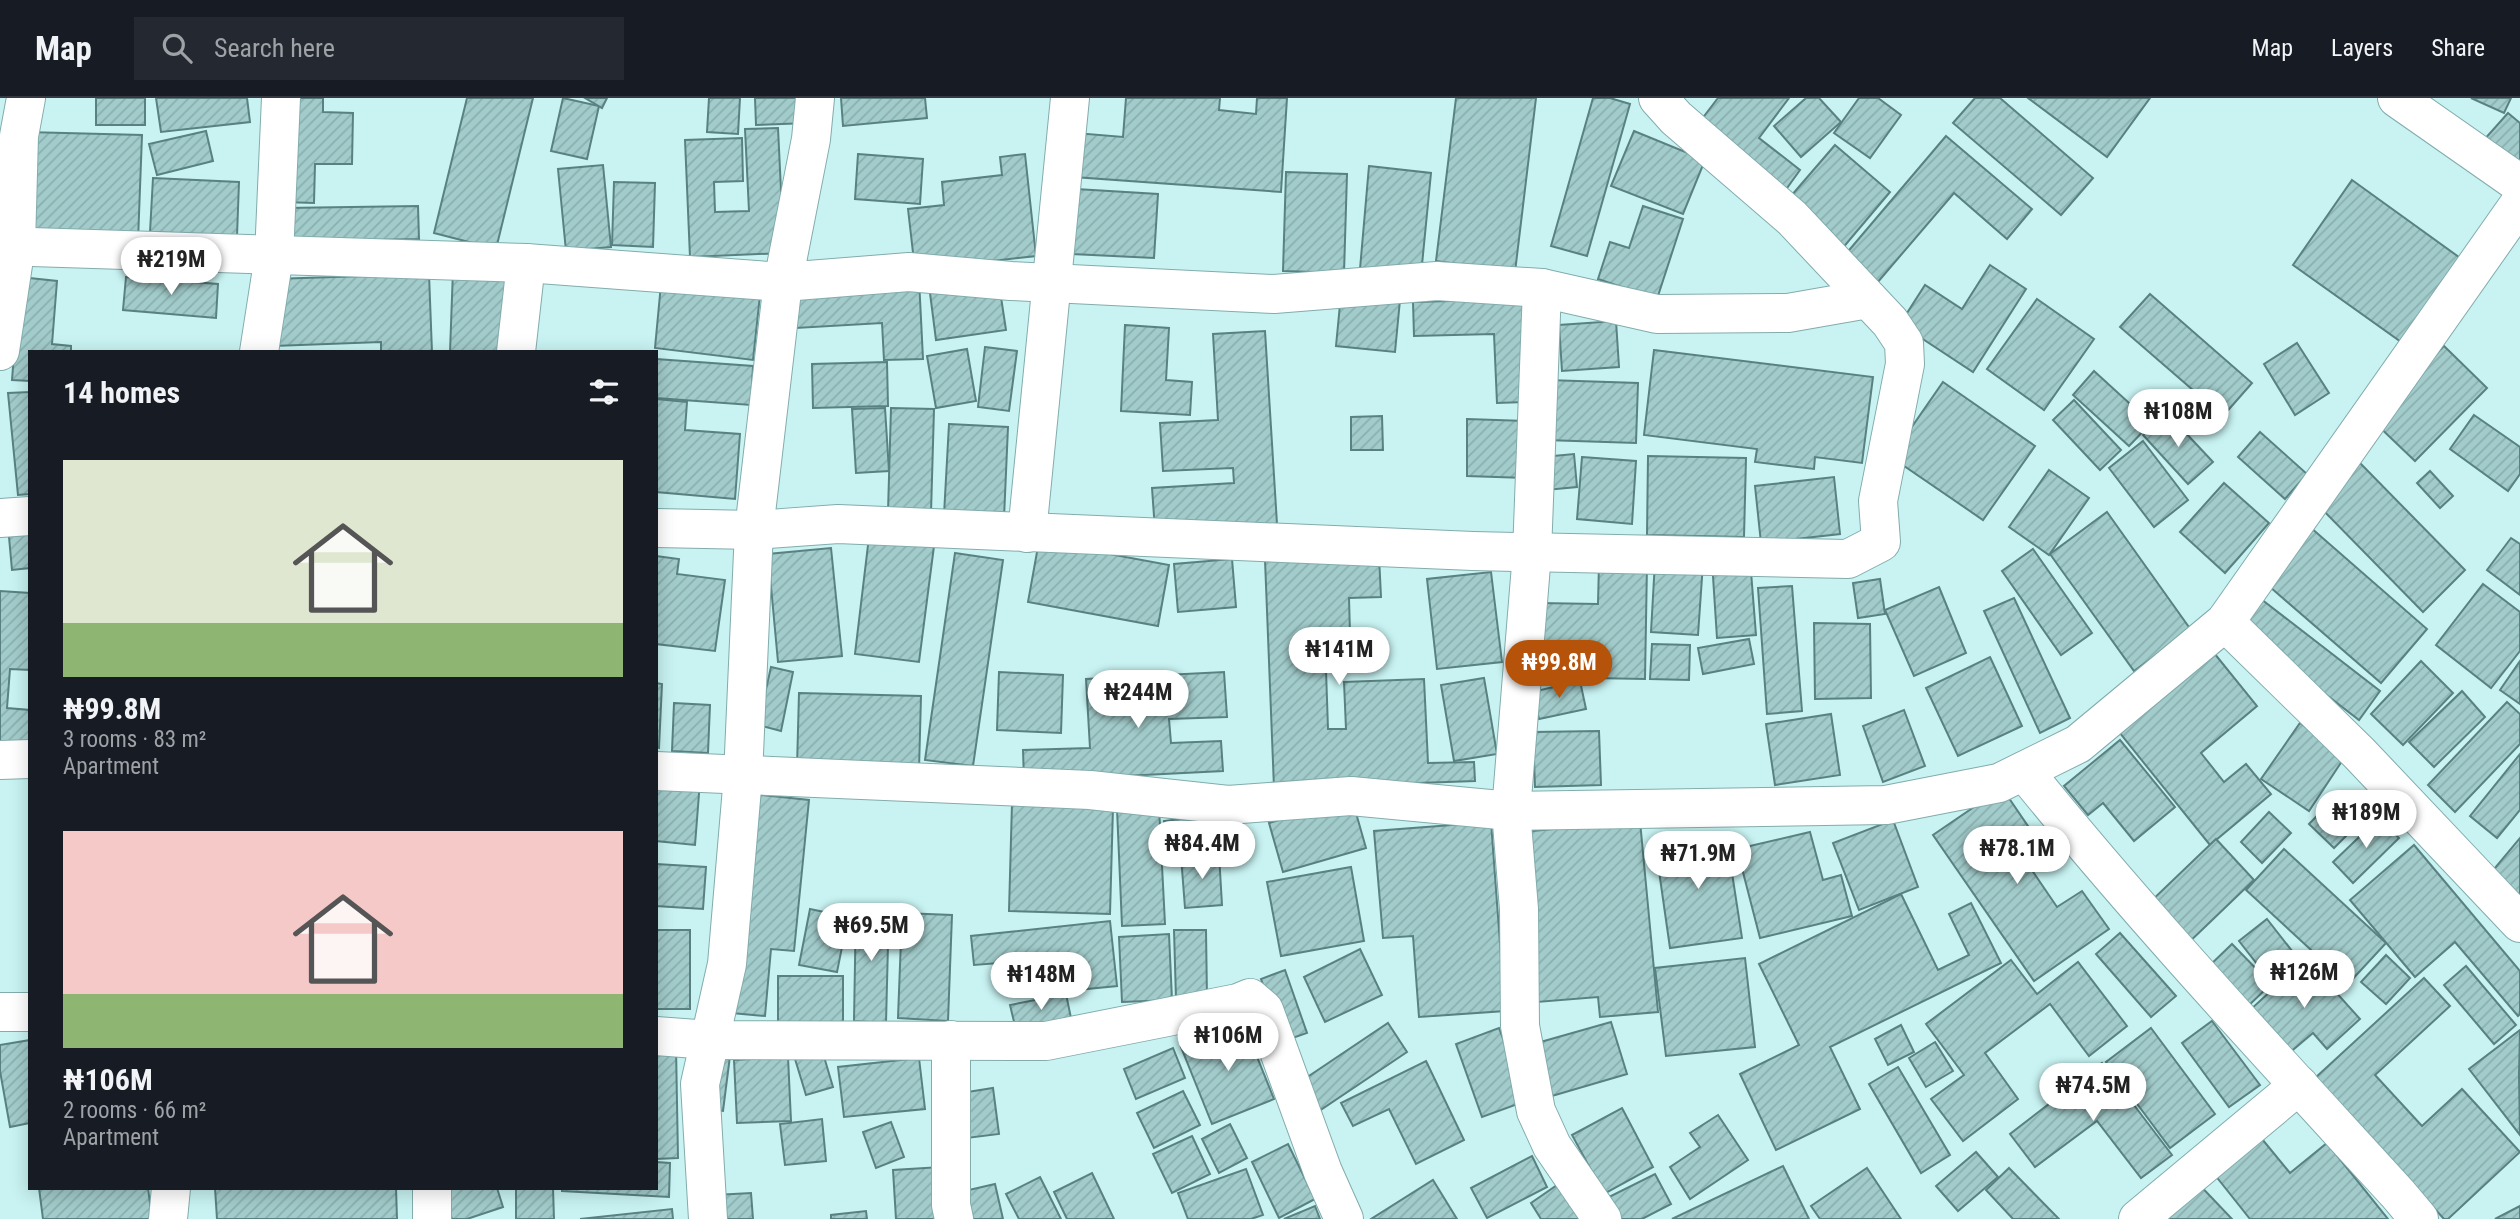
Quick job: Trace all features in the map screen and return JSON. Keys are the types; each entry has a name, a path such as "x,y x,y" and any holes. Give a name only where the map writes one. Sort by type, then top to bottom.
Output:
{"street":[{"path":"0,351 19,136 26,98"},
{"path":"259,350 274,256 281,98"},
{"path":"708,1219 700,1084 727,964 743,776 754,530 783,282 811,139 815,98"},
{"path":"1027,533 1070,98"},
{"path":"2397,98 2520,184"},
{"path":"658,528 754,530 838,524 1532,552 1848,559 1881,542 1878,501 1905,364 1904,343 1889,322 1792,218 1676,105"},
{"path":"658,771 1090,790 1228,805 1351,796 1511,811 1886,805 1999,782 2078,744 2225,622 2520,203"},
{"path":"8,245 526,263 783,282 909,272 1053,283 1274,294 1437,281 1542,288 1657,314 1788,313 1868,299"},
{"path":"516,350 526,263"},
{"path":"1542,288 1532,552 1511,811 1519,909 1520,1026 1536,1111 1552,1146 1602,1219"},
{"path":"0,518 28,516"},
{"path":"2225,622 2359,753 2520,923"},
{"path":"0,760 28,759"},
{"path":"2024,771 2069,827 2419,1219"},
{"path":"658,1036 710,1040 1046,1041 1238,1003 1250,998 1264,1010 1323,1172 1344,1219"},
{"path":"0,1012 28,1012"},
{"path":"951,1041 951,1205 954,1219"},
{"path":"2138,1219 2299,1085"},
{"path":"169,1219 171,1190"},
{"path":"432,1190 432,1219"}],"building":[{"path":"96,98 145,98 145,125 96,125"},
{"path":"156,98 247,98 250,122 161,132"},
{"path":"285,98 323,98 323,112 353,113 352,164 315,164 314,203 283,202"},
{"path":"467,98 533,98 496,249 434,233"},
{"path":"563,98 599,106 587,159 551,151"},
{"path":"585,98 607,98 602,108"},
{"path":"709,98 740,98 738,134 707,132"},
{"path":"755,98 807,98 808,123 756,125"},
{"path":"841,98 925,98 927,118 843,126"},
{"path":"1126,98 1220,98 1219,110 1256,114 1257,98 1287,98 1281,192 1074,177 1076,133 1123,137"},
{"path":"1456,98 1536,98 1515,272 1436,261"},
{"path":"1593,98 1610,98 1630,104 1587,256 1551,246"},
{"path":"1718,98 1789,98 1759,138 1800,170 1782,195 1695,128"},
{"path":"1806,98 1819,98 1841,122 1801,157 1774,126"},
{"path":"1859,98 1878,98 1901,115 1870,158 1834,133"},
{"path":"1975,98 2000,98 2093,178 2061,215 1953,123"},
{"path":"2028,98 2150,98 2107,157"},
{"path":"2471,98 2511,98 2504,113"},
{"path":"2508,113 2520,123 2520,163 2483,141"},
{"path":"778,128 784,253 690,257 685,140 742,138 743,181 714,182 715,212 749,211 745,129"},
{"path":"206,131 213,161 157,175 149,144"},
{"path":"1634,131 1705,160 1683,214 1611,186"},
{"path":"26,132 142,135 138,241 23,237"},
{"path":"1946,136 2032,209 2007,239 1954,193 1877,283 1845,255"},
{"path":"1835,145 1890,192 1841,250 1785,203"},
{"path":"858,154 923,159 920,204 855,199"},
{"path":"1025,154 1036,256 915,270 908,209 944,205 942,182 1002,175 1000,157"},
{"path":"603,165 611,247 566,251 558,169"},
{"path":"1369,166 1431,173 1421,275 1360,269"},
{"path":"1286,172 1347,174 1344,273 1283,271"},
{"path":"153,178 239,182 237,236 150,232"},
{"path":"2352,180 2463,260 2404,344 2293,265"},
{"path":"614,182 655,183 653,247 612,245"},
{"path":"1076,189 1158,194 1154,258 1072,254"},
{"path":"418,206 419,239 285,242 284,208"},
{"path":"1643,206 1683,219 1657,299 1598,279 1610,242 1629,248"},
{"path":"1990,265 2026,289 1973,372 1900,324 1925,285 1962,309"},
{"path":"453,270 509,273 505,350 450,350"},
{"path":"429,274 432,350 381,350 381,342 274,346 272,279"},
{"path":"20,277 57,281 52,344 71,346 71,350 28,350 28,381 12,380"},
{"path":"126,277 218,284 216,318 123,310"},
{"path":"919,279 923,359 884,360 882,323 796,328 793,285"},
{"path":"661,284 760,295 753,360 655,348"},
{"path":"999,284 1006,330 936,340 930,293"},
{"path":"1341,294 1400,300 1395,352 1336,346"},
{"path":"2150,294 2252,383 2223,416 2120,327"},
{"path":"1526,299 1529,402 1497,403 1494,334 1414,336 1413,302"},
{"path":"2037,299 2094,339 2044,410 1987,369"},
{"path":"1616,321 1619,367 1562,371 1559,325"},
{"path":"1125,325 1169,328 1166,380 1192,382 1190,415 1121,411"},
{"path":"1265,331 1277,524 1155,530 1152,488 1234,483 1233,468 1163,471 1160,423 1218,420 1213,334"},
{"path":"2297,343 2329,393 2295,415 2264,364"},
{"path":"2444,346 2487,388 2415,461 2372,420"},
{"path":"985,347 1017,351 1009,411 978,407"},
{"path":"967,349 976,401 936,408 927,356"},
{"path":"1654,350 1873,377 1862,463 1815,457 1814,469 1755,462 1757,449 1644,435"},
{"path":"658,359 753,366 751,405 658,398"},
{"path":"887,362 888,406 813,408 812,364"},
{"path":"2094,371 2151,423 2129,446 2073,395"},
{"path":"1547,380 1638,383 1636,443 1545,440"},
{"path":"1943,382 2035,446 1983,520 1891,457"},
{"path":"28,392 28,494 18,495 8,393"},
{"path":"658,399 687,402 685,430 740,434 735,499 658,492"},
{"path":"2074,400 2121,450 2100,470 2053,420"},
{"path":"885,408 889,471 856,473 852,409"},
{"path":"891,408 934,409 931,513 888,512"},
{"path":"2167,413 2213,462 2188,484 2143,435"},
{"path":"2474,415 2520,447 2520,474 2508,491 2450,449"},
{"path":"1382,416 1383,450 1351,450 1351,417"},
{"path":"1467,419 1527,421 1526,478 1467,476"},
{"path":"949,424 1008,427 1004,518 944,515"},
{"path":"2260,432 2307,474 2285,499 2238,457"},
{"path":"2143,441 2188,500 2154,527 2109,468"},
{"path":"1574,454 1577,487 1546,490 1543,457"},
{"path":"1648,456 1746,458 1744,537 1647,535"},
{"path":"1582,457 1636,461 1632,524 1577,519"},
{"path":"2359,462 2465,570 2423,612 2317,504"},
{"path":"2049,470 2089,498 2049,555 2009,527"},
{"path":"2430,471 2453,496 2440,508 2417,483"},
{"path":"1834,477 1840,534 1761,543 1755,486"},
{"path":"2224,483 2269,523 2225,573 2180,532"},
{"path":"2107,512 2191,630 2134,671 2050,554"},
{"path":"28,524 28,568 12,570 8,526"},
{"path":"2310,527 2427,629 2381,683 2263,581"},
{"path":"869,537 934,546 919,662 855,654"},
{"path":"2511,538 2520,544 2520,595 2487,570"},
{"path":"1039,541 1169,565 1158,626 1028,602"},
{"path":"831,548 842,656 778,662 768,554"},
{"path":"2033,549 2092,633 2061,655 2002,571"},
{"path":"955,553 1003,560 973,766 925,760"},
{"path":"658,556 679,559 677,574 725,580 715,651 658,644"},
{"path":"1379,556 1381,597 1349,598 1351,669 1326,670 1328,729 1346,729 1344,682 1424,679 1428,763 1474,762 1475,781 1274,788 1265,560"},
{"path":"1232,559 1236,607 1178,612 1174,564"},
{"path":"1750,559 1756,635 1717,638 1712,561"},
{"path":"1655,561 1703,563 1698,635 1651,632"},
{"path":"1599,563 1647,564 1645,679 1538,677 1540,603 1598,604"},
{"path":"1491,572 1502,662 1437,669 1427,579"},
{"path":"1880,579 1885,614 1858,618 1853,583"},
{"path":"2483,584 2520,612 2520,651 2491,688 2436,645"},
{"path":"1792,586 1802,711 1767,714 1758,588"},
{"path":"1939,587 1966,653 1914,676 1885,610"},
{"path":"0,591 28,593 28,670 10,669 7,708 28,710 28,746 0,745"},
{"path":"2014,598 2070,718 2040,733 1984,611"},
{"path":"2261,599 2380,691 2359,720 2239,627"},
{"path":"1814,623 1870,624 1871,698 1815,699"},
{"path":"1749,639 1754,664 1703,674 1698,648"},
{"path":"1652,644 1690,645 1689,680 1650,679"},
{"path":"2210,648 2257,706 2201,753 2224,782 2246,764 2271,794 2210,845 2115,727"},
{"path":"1990,657 2022,726 1958,756 1926,688"},
{"path":"2421,661 2453,693 2403,745 2371,714"},
{"path":"2520,661 2520,704 2500,690"},
{"path":"771,667 793,672 781,731 758,725"},
{"path":"999,672 1063,675 1061,733 997,730"},
{"path":"1224,672 1227,717 1169,719 1171,743 1221,741 1223,771 1024,781 1023,750 1090,748 1086,679"},
{"path":"1484,678 1497,754 1454,761 1441,685"},
{"path":"1580,681 1586,709 1539,719 1532,692"},
{"path":"658,683 662,684 658,748"},
{"path":"2462,691 2485,717 2434,767 2409,742"},
{"path":"799,693 921,696 919,770 797,767"},
{"path":"2507,702 2520,714 2520,744 2455,812 2428,785"},
{"path":"674,703 710,705 708,753 672,751"},
{"path":"1904,710 1925,766 1883,782 1863,726"},
{"path":"1831,714 1840,775 1775,785 1766,724"},
{"path":"2300,723 2346,755 2309,811 2261,779"},
{"path":"1599,731 1601,785 1535,787 1533,732"},
{"path":"2120,740 2175,807 2134,841 2103,803 2088,815 2064,786"},
{"path":"2520,754 2520,810 2497,838 2470,816"},
{"path":"658,777 700,781 695,845 658,841"},
{"path":"2002,788 2045,851 2027,863 2057,907 2082,891 2109,929 2034,981 1933,835"},
{"path":"2340,792 2365,817 2334,848 2309,824"},
{"path":"753,794 809,800 794,951 771,949 765,1016 732,1013"},
{"path":"1352,799 1366,848 1283,872 1269,823"},
{"path":"1012,803 1113,807 1110,914 1009,911"},
{"path":"1159,807 1165,924 1122,926 1117,809"},
{"path":"2269,812 2291,833 2262,863 2241,842"},
{"path":"1211,815 1215,847 1168,852 1164,821"},
{"path":"2379,818 2399,838 2353,883 2333,862"},
{"path":"1893,820 1918,887 1859,910 1833,843"},
{"path":"1640,821 1658,1012 1600,1017 1598,997 1537,1002 1522,832"},
{"path":"1491,822 1505,1011 1419,1017 1413,936 1383,938 1374,831"},
{"path":"1810,832 1823,880 1841,875 1852,916 1760,938 1737,849"},
{"path":"1726,834 1742,938 1670,948 1655,843"},
{"path":"2520,838 2520,910 2485,880"},
{"path":"2216,839 2254,880 2184,947 2146,906"},
{"path":"2414,845 2520,971 2518,1016 2455,942 2415,977 2350,900"},
{"path":"2284,849 2386,943 2348,984 2246,890"},
{"path":"1219,854 1222,905 1185,908 1181,856"},
{"path":"658,864 706,867 703,909 658,906"},
{"path":"1351,867 1364,941 1281,956 1267,882"},
{"path":"1901,894 1938,970 1969,955 1949,914 1971,903 2001,963 1830,1047 1860,1109 1776,1150 1740,1074 1799,1045 1759,964"},
{"path":"856,905 889,906 886,1023 854,1021"},
{"path":"810,909 848,917 837,972 799,965"},
{"path":"902,913 952,915 948,1021 898,1018"},
{"path":"2267,919 2296,956 2268,978 2239,941"},
{"path":"1110,921 1117,986 1015,996 1012,962 974,965 971,936"},
{"path":"658,930 690,930 690,1009 658,1009"},
{"path":"1174,930 1206,930 1207,998 1176,999"},
{"path":"2120,933 2176,996 2151,1017 2096,954"},
{"path":"1169,934 1172,1000 1122,1002 1119,937"},
{"path":"2232,944 2271,984 2244,1010 2205,970"},
{"path":"1360,949 1382,995 1325,1022 1304,977"},
{"path":"2386,955 2410,978 2386,1004 2361,982"},
{"path":"1745,958 1755,1047 1666,1056 1655,968"},
{"path":"2306,959 2360,1019 2327,1049 2313,1033 2288,1054 2250,1010"},
{"path":"2011,960 2037,994 2078,962 2127,1026 2089,1056 2050,1004 1985,1053 2018,1099 1963,1141 1931,1099 1964,1075 1926,1024"},
{"path":"2466,966 2516,1025 2494,1044 2444,985"},
{"path":"1285,970 1307,1033 1284,1041 1261,979"},
{"path":"778,976 843,976 843,1024 778,1023"},
{"path":"2424,978 2450,1006 2375,1075 2422,1126 2462,1089 2520,1152 2448,1219 2444,1219 2315,1078"},
{"path":"1066,994 1071,1018 1016,1030 1010,1005"},
{"path":"2212,1021 2260,1085 2229,1107 2182,1043"},
{"path":"1243,1022 1274,1099 1212,1124 1181,1047"},
{"path":"1611,1022 1627,1074 1545,1098 1530,1045"},
{"path":"1388,1023 1407,1052 1319,1111 1300,1082"},
{"path":"1901,1025 1914,1052 1888,1065 1875,1039"},
{"path":"1499,1028 1526,1101 1482,1117 1456,1044"},
{"path":"2151,1028 2215,1114 2170,1148 2106,1062"},
{"path":"2520,1030 2519,1075 2520,1135 2469,1069"},
{"path":"28,1040 28,1123 10,1127 0,1071 0,1045"},
{"path":"1935,1042 1953,1071 1926,1087 1909,1058"},
{"path":"658,1047 676,1047 678,1158 658,1159"},
{"path":"1173,1048 1185,1078 1136,1099 1124,1069"},
{"path":"822,1050 833,1087 806,1095 795,1059"},
{"path":"709,1053 730,1056 723,1111 703,1109"},
{"path":"788,1057 791,1121 737,1123 734,1060"},
{"path":"919,1058 925,1109 844,1117 838,1067"},
{"path":"1426,1061 1464,1140 1416,1164 1389,1109 1353,1126 1341,1103"},
{"path":"2102,1063 2172,1155 2141,1178 2097,1121 2035,1167 2010,1134"},
{"path":"1898,1067 1950,1155 1921,1173 1869,1084"},
{"path":"993,1088 999,1134 967,1138 961,1093"},
{"path":"1183,1091 1200,1125 1154,1148 1137,1113"},
{"path":"1622,1108 1653,1167 1604,1194 1572,1135"},
{"path":"1718,1115 1748,1160 1690,1199 1670,1167 1700,1147 1690,1133"},
{"path":"822,1119 826,1161 785,1165 780,1124"},
{"path":"891,1122 904,1157 876,1168 863,1132"},
{"path":"1230,1124 1247,1158 1219,1173 1202,1139"},
{"path":"2253,1128 2290,1173 2327,1143 2388,1219 2250,1219 2207,1165"},
{"path":"1192,1136 1210,1174 1172,1193 1153,1154"},
{"path":"1288,1144 1315,1199 1279,1218 1252,1162"},
{"path":"1976,1152 1998,1177 1958,1211 1936,1186"},
{"path":"1532,1156 1547,1187 1487,1218 1471,1188"},
{"path":"658,1162 670,1163 669,1197 562,1191 658,1190"},
{"path":"1783,1166 1809,1219 1672,1219"},
{"path":"941,1167 945,1219 896,1219 893,1170"},
{"path":"1867,1168 1901,1219 1820,1219 1811,1206"},
{"path":"2009,1168 2059,1219 2013,1219 1986,1190"},
{"path":"1246,1169 1263,1215 1251,1219 1188,1219 1178,1193"},
{"path":"1092,1173 1114,1219 1067,1219 1054,1192"},
{"path":"1655,1174 1671,1204 1642,1219 1620,1219 1609,1197"},
{"path":"1040,1177 1061,1219 1019,1219 1006,1194"},
{"path":"2192,1177 2232,1219 2149,1219"},
{"path":"1433,1180 1457,1219 1371,1219"},
{"path":"1563,1181 1588,1219 1541,1219 1531,1203"},
{"path":"995,1184 1003,1219 962,1219 956,1193"},
{"path":"39,1190 148,1190 152,1219 43,1219"},
{"path":"215,1190 396,1190 397,1219 217,1219"},
{"path":"442,1190 498,1190 503,1207 467,1219 452,1219"},
{"path":"516,1190 553,1190 554,1219 516,1219"},
{"path":"751,1193 753,1219 717,1219 715,1195"},
{"path":"1315,1206 1320,1219 1284,1219"},
{"path":"2520,1206 2520,1219 2495,1219"},
{"path":"672,1209 673,1219 580,1219"},
{"path":"866,1211 867,1219 831,1219 831,1215"}]}
